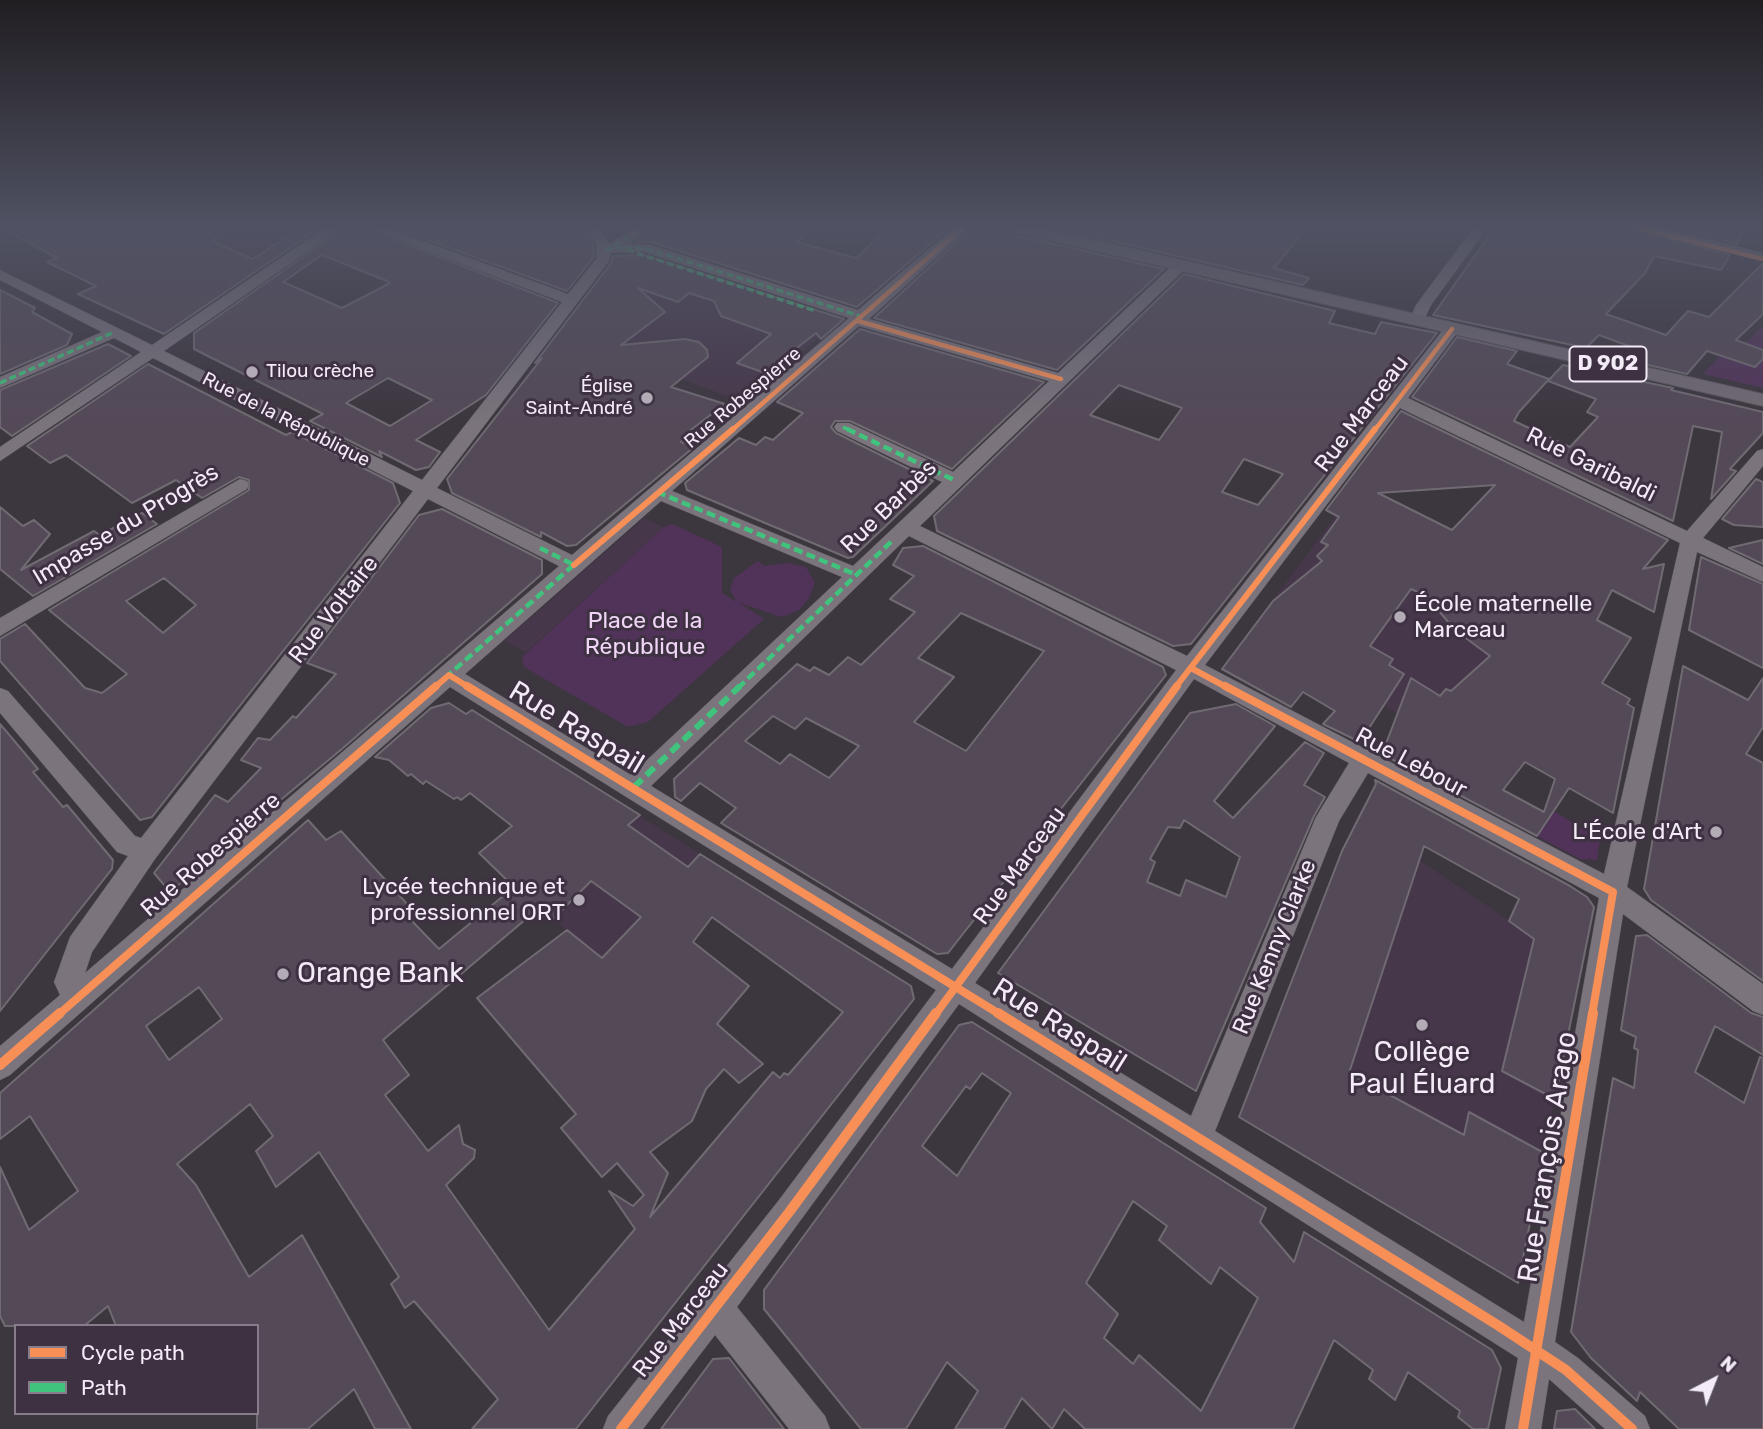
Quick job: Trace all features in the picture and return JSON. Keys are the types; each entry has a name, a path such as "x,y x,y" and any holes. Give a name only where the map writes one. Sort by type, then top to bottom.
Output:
{"main road":[{"name":"D 902","path":"1302,294 1763,400"}],"street":[{"name":"Rue de la République","path":"37,294 573,565"},
{"path":"0,455 238,294"},
{"path":"553,294 570,300"},
{"name":"Rue Voltaire","path":"76,999 68,982 80,946 146,851 575,294"},
{"path":"760,294 841,319 858,318 1061,379"},
{"name":"Rue Robespierre","path":"0,1065 886,294"},
{"name":"Rue Barbès","path":"634,787 1151,294"},
{"path":"1417,321 1432,294"},
{"name":"Rue Marceau","path":"621,1429 790,1211 1191,668 1452,329"},
{"path":"0,383 112,333"},
{"name":"Rue Garibaldi","path":"1398,400 1763,575"},
{"path":"843,427 954,480"},
{"name":"Rue François Arago","path":"1523,1429 1613,891 1690,540 1763,455"},
{"name":"Impasse du Progrès","path":"0,628 240,485"},
{"path":"657,492 857,575"},
{"name":"Rue Lebour","path":"899,534 1191,668 1613,891 1763,1001"},
{"name":"Rue Raspail","path":"449,675 956,986 1536,1350 1594,1393 1632,1429"},
{"path":"0,697 127,844 146,851"},
{"name":"Rue Kenny Clarke","path":"1197,1138 1328,817 1363,760"},
{"path":"715,1307 812,1429"}],"shaded area":[{"path":"611,294 718,294 821,335 743,402 591,345"},
{"name":"École maternelle Marceau","path":"1340,510 1525,621 1419,727 1254,626"},
{"path":"644,518 664,527 526,652 504,641"},
{"name":"Lycée technique et professionnel ORT","path":"574,774 700,854 602,958 539,908 383,1040 362,1012 514,888 479,853"},
{"name":"Collège Paul Éluard","path":"1375,781 1417,804 1394,843 1581,969 1518,1283 1239,1117 1356,818 1376,785"}],"green space":[{"path":"1763,326 1763,388 1703,374 1732,344 1745,344"},
{"name":"Place de la République","path":"672,524 722,547 722,593 737,602 730,590 734,578 758,561 764,566 787,563 806,567 815,583 809,598 799,610 782,617 739,603 764,619 648,722 628,727 524,667 522,657 664,527"},
{"path":"1554,811 1600,840 1597,860 1580,859 1537,836"}],"building":[{"path":"0,294 7,294 35,308 32,312 72,334 67,345 0,374"},
{"path":"79,294 223,294 164,334"},
{"path":"250,294 310,294 342,308 369,294 534,294 558,303 486,395 416,440 440,452 429,467 416,470 379,451 382,457 310,421 323,414 194,349 194,333","holes":["388,378 432,400 390,426 346,403"]},
{"path":"588,294 644,294 665,312 621,345 685,339 699,342 707,350 708,357 671,387 725,404 688,432 690,433 681,442 694,447 576,545 567,546 541,532 541,537 452,493 447,479 542,358 535,363"},
{"path":"654,294 688,294 678,302"},
{"path":"691,294 765,294 844,319 821,339 816,333 765,373 737,363 771,334 721,316 714,301"},
{"path":"815,294 872,294 857,307"},
{"path":"900,294 1138,294 1057,370 874,318"},
{"path":"1164,294 1264,294 1335,311 1329,323 1375,334 1381,322 1437,333 1191,644 1173,646 937,531 934,516","holes":["1119,385 1182,408 1159,440 1090,415","1244,459 1283,474 1258,505 1222,492"]},
{"path":"1448,294 1625,294 1606,314 1666,335 1688,311 1709,317 1732,294 1763,294 1763,314 1736,340 1763,350 1763,359 1755,367 1707,351 1687,374 1627,360 1637,349 1599,335 1586,348 1433,315"},
{"path":"860,329 1044,382 952,469 850,421 835,421 831,427 836,433 933,481 853,557 848,558 687,490 685,483 739,438 756,445 765,437 773,440 803,413 777,402"},
{"path":"1457,337 1517,351 1507,364 1549,379 1514,421 1570,447 1598,417 1587,412 1596,399 1548,381 1563,365 1673,388 1671,390 1763,412 1763,433 1730,469 1736,471 1711,499 1722,432 1693,426 1673,521 1412,397"},
{"path":"108,344 131,356 12,436 0,427 0,390"},
{"path":"148,364 286,435 292,432 393,483 400,503 152,817 140,820 0,661 0,639 25,624 85,688 102,693 127,674 49,610 249,490 249,480 239,477 202,498 176,480 132,503 66,455 50,463 27,446","holes":["164,578 196,605 163,633 126,601"]},
{"path":"1401,411 1668,540 1643,569 1664,564 1654,612 1612,590 1597,620 1631,638 1602,683 1630,699 1627,704 1634,708 1613,813 1569,788 1537,836 1382,754 1411,678 1440,696 1446,689 1451,691 1490,656 1455,630 1438,610 1438,601 1411,589 1370,646 1393,659 1389,665 1404,674 1360,742 1323,724 1335,711 1303,692 1291,707 1222,669 1273,601 1322,561 1317,556 1328,545 1321,542 1339,517 1326,510","holes":["1495,485 1452,530 1378,493","1525,762 1555,779 1544,812 1503,790"]},
{"path":"1756,479 1763,482 1763,527 1734,525 1722,519"},
{"path":"0,507 23,526 34,520 50,534 21,570 94,531 100,535 142,513 157,524 33,596 0,569"},
{"path":"442,509 542,560 542,574 343,748 170,892 154,873 215,795 228,802 261,768 241,760 258,738 270,740 293,716 296,718 336,674 307,663 419,515"},
{"path":"1763,540 1763,564 1729,548"},
{"path":"923,546 1163,667 1166,675 948,953 937,954 721,823 736,808 700,783 681,801 675,797 674,779 797,664 810,671 814,667 829,675 848,657 861,665 915,612 890,599 914,576 893,565 903,548","holes":["961,613 1044,651 966,751 914,722 954,677 918,658","773,716 795,729 806,718 859,746 829,778 790,754 780,764 745,741"]},
{"path":"1701,557 1763,584 1763,668 1689,630"},
{"path":"1683,666 1748,700 1763,678 1763,727 1746,754 1763,763 1763,981 1651,900 1644,889"},
{"path":"449,703 466,714 472,710 640,815 628,825 688,867 700,854 911,986 914,999 576,1429 472,1429 498,1399 414,1301 405,1308 391,1284 399,1277 319,1152 276,1187 256,1151 273,1136 250,1104 177,1164 196,1185 249,1277 302,1235 411,1429 375,1429 354,1389 308,1429 257,1429 259,1324 115,1324 108,1306 86,1324 5,1326 0,1316 0,1167 29,1230 78,1191 30,1116 0,1139 0,1093 308,820 326,840 341,831 417,915 411,920 439,949 514,887 479,853 512,826 470,793 461,800 457,797 454,799 426,781 423,784 411,774 408,776 389,760 375,757 431,708","holes":["591,881 641,917 602,958 567,930 477,998 576,1114 561,1128 602,1177 617,1163 644,1195 633,1206 609,1191 635,1229 549,1330 446,1185 474,1158 475,1150 463,1144 459,1125 428,1151 385,1095 409,1075 383,1040 539,908 553,919","712,917 843,1012 788,1075 784,1073 780,1078 773,1072 650,1217 668,1173 650,1152 692,1121 706,1089 724,1069 739,1083 763,1064 717,1024 749,986 693,942","199,987 222,1019 169,1060 146,1026"]},
{"path":"1236,704 1275,726 1214,801 1233,818 1305,742 1324,753 1304,785 1325,797 1314,816 1196,1091 998,973 1190,713","holes":["1184,820 1240,857 1226,897 1186,880 1180,896 1147,882 1155,862 1150,859 1168,827 1180,828"]},
{"path":"0,724 38,769 33,772 63,807 67,805 113,860 112,869 0,1011"},
{"name":"Collège Paul Éluard","path":"1375,780 1570,886 1587,897 1594,907 1555,1099 1502,1071 1534,939 1509,921 1519,899 1424,846 1349,1073 1464,1135 1469,1112 1544,1153 1518,1283 1239,1117 1342,851 1376,784"},
{"path":"1647,935 1751,1013 1763,1017 1763,1055 1715,1026 1695,1072 1744,1103 1760,1057 1763,1058 1763,1429 1679,1429 1640,1392 1637,1401 1591,1358 1571,1332 1613,1078 1634,1088 1638,1050 1634,1048 1636,1037 1621,1030 1636,936"},
{"path":"972,1022 1266,1208 1260,1222 1294,1262 1304,1232 1492,1350 1501,1368 1488,1429 1473,1429 1458,1417 1460,1411 1408,1372 1395,1400 1369,1379 1373,1370 1334,1340 1293,1429 1085,1429 1064,1409 1052,1429 1022,1398 1004,1429 955,1429 978,1391 947,1362 906,1429 861,1429 764,1309 764,1290 959,1025","holes":["982,1073 1011,1093 957,1176 922,1146 966,1086 970,1089","1133,1201 1167,1226 1159,1240 1211,1284 1220,1267 1258,1298 1201,1411 1139,1355 1133,1364 1104,1338 1118,1314 1086,1283"]},
{"path":"729,1358 784,1429 661,1429 713,1359"},
{"path":"1575,1409 1595,1429 1554,1429 1557,1411"}],"marked path":[{"path":"762,294 816,311"},
{"path":"789,294 863,317"},
{"path":"0,383 112,333"},
{"path":"843,427 954,480"},
{"path":"657,492 857,575"},
{"path":"634,787 893,540"},
{"path":"540,548 574,565"},
{"path":"445,678 577,562"}],"cycle path":[{"path":"574,565 889,294"},
{"path":"858,321 1061,379"},
{"path":"621,1429 790,1211 1184,676 1452,329"},
{"path":"1191,668 1613,892 1523,1429"},
{"path":"0,1065 449,675 963,991 1499,1326 1566,1370 1632,1429"}],"place":[{"name":"Tilou crèche","path":"252,372"},
{"name":"Église Saint-André","path":"647,398"},
{"name":"École maternelle Marceau","path":"1400,617"},
{"name":"L'École d'Art","path":"1716,832"},
{"name":"Lycée technique et professionnel ORT","path":"579,900"},
{"name":"Orange Bank","path":"283,974"},
{"name":"Collège Paul Éluard","path":"1422,1025"}]}
